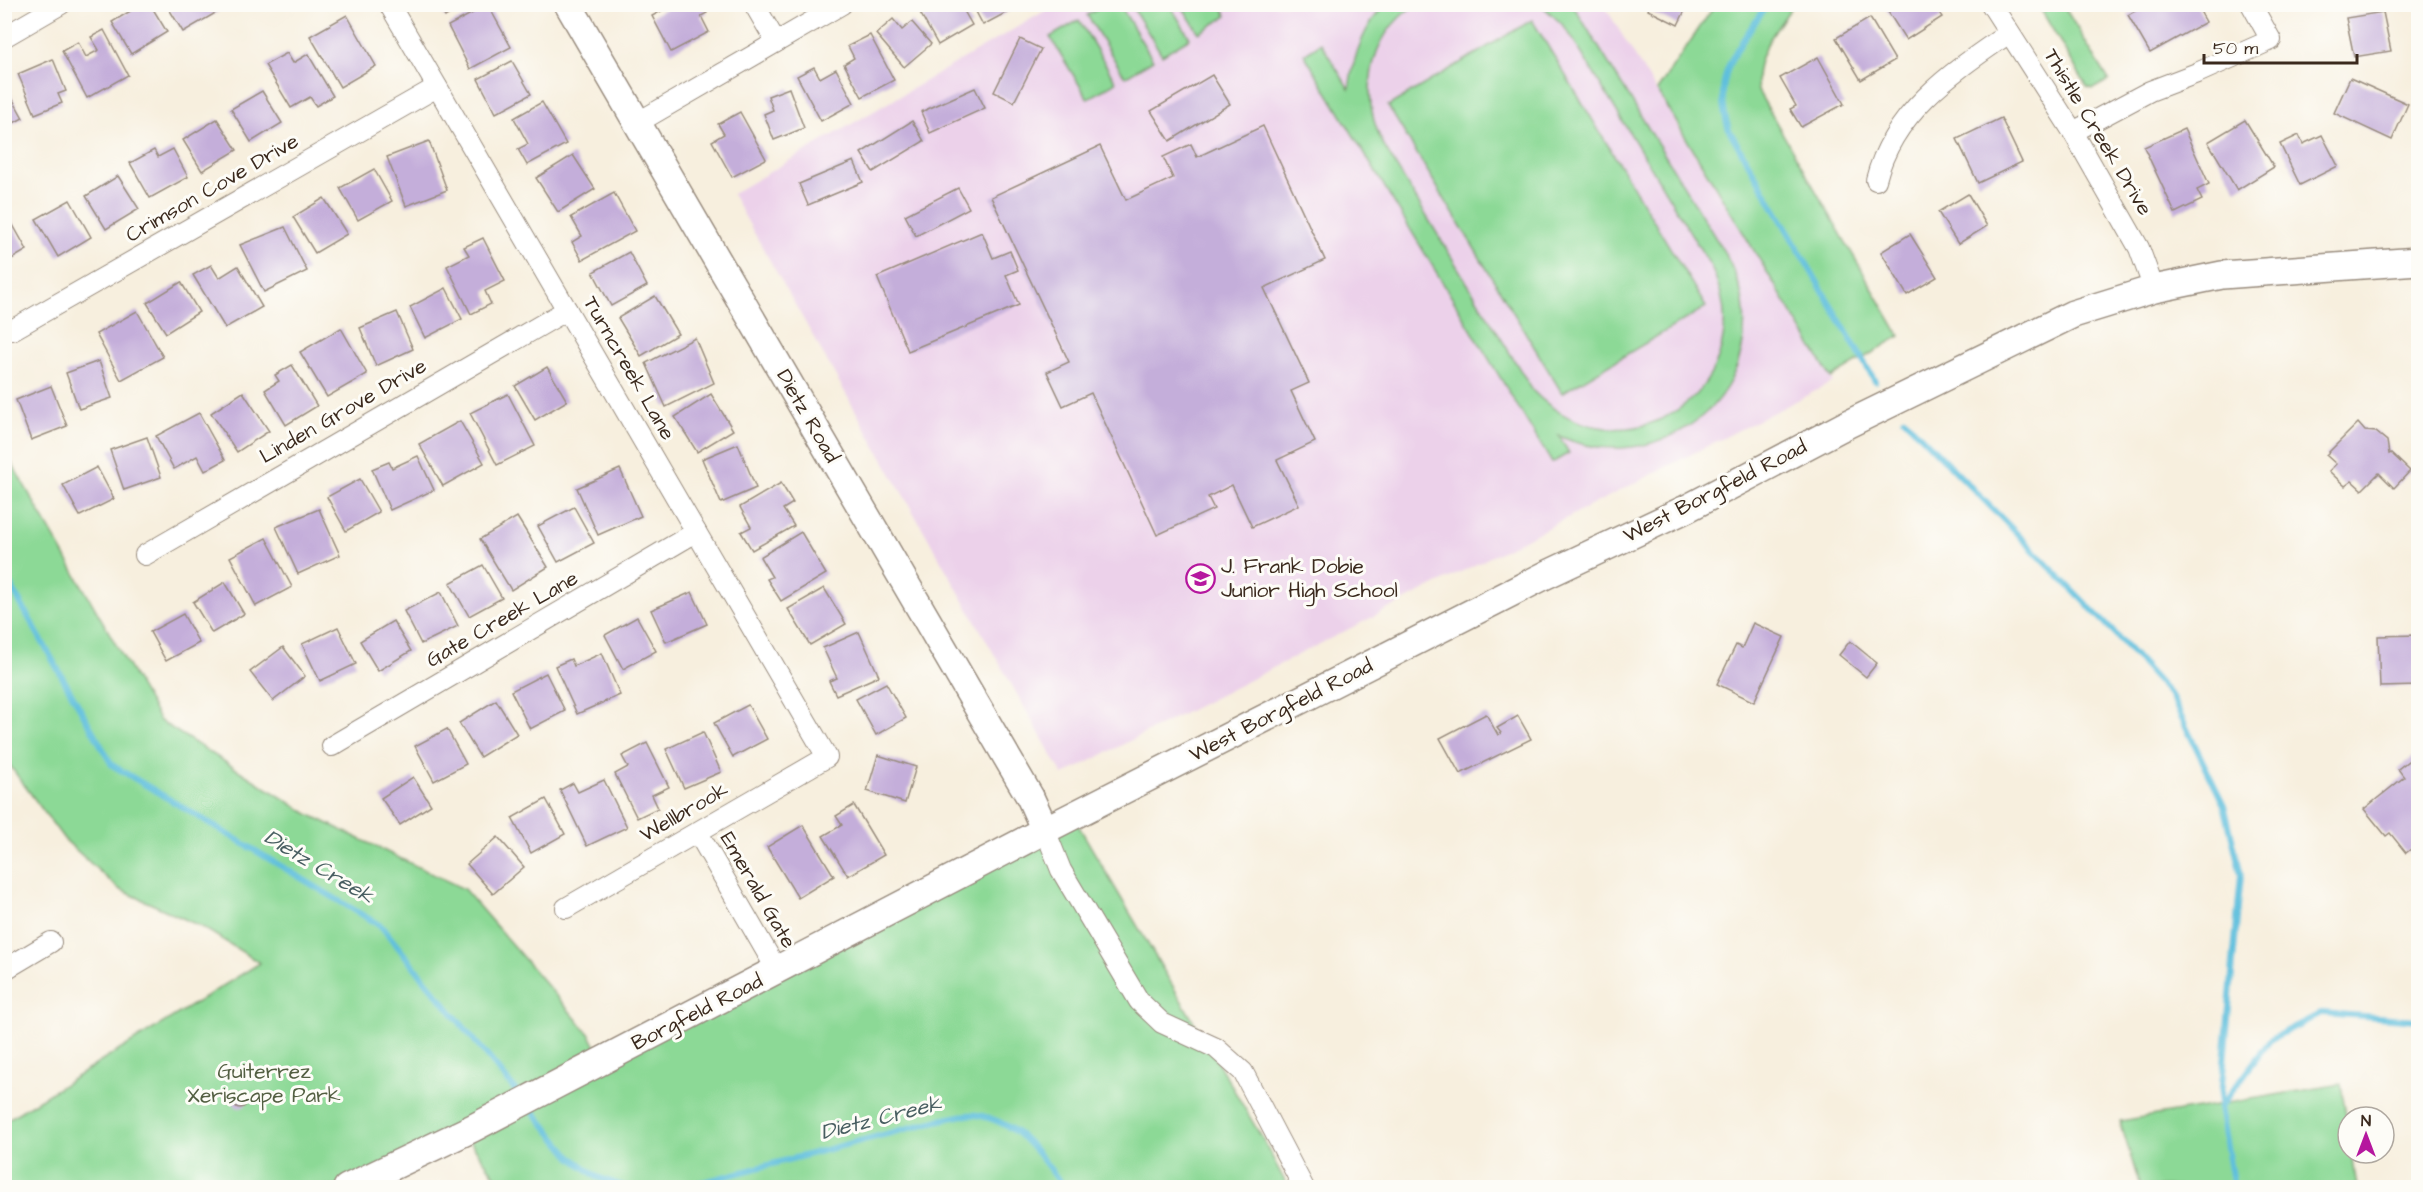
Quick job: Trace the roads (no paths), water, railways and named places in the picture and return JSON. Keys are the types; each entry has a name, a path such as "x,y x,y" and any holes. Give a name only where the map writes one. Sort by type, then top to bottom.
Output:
{"street":[{"path":"4,37 60,4"},
{"name":"Turncreek Lane","path":"389,4 827,757"},
{"name":"Dietz Road","path":"568,4 1030,797 1045,830"},
{"path":"754,4 776,42"},
{"path":"637,123 842,4"},
{"name":"Thistle Creek Drive","path":"1991,4 2073,132 2139,248 2154,289"},
{"path":"2073,132 2150,90 2198,73 2271,40 2251,4"},
{"path":"1876,180 1882,156 1900,124 1950,74 2009,33"},
{"name":"Crimson Cove Drive","path":"12,330 436,87"},
{"name":"West Borgfeld Road","path":"1045,830 1535,580 1686,509 1842,427 2073,314 2154,289 2222,275 2418,261"},
{"name":"Linden Grove Drive","path":"144,555 567,310"},
{"name":"Gate Creek Lane","path":"332,747 696,532"},
{"name":"Wellbrook","path":"566,908 827,757"},
{"path":"1045,830 1061,870 1139,1001 1162,1023 1216,1048 1242,1072 1304,1188"},
{"name":"Borgfeld Road","path":"347,1188 473,1128 1045,830"},
{"name":"Emerald Gate","path":"698,832 777,970"},
{"path":"4,970 51,942"}],"waterway":[{"path":"1767,4 1737,49 1725,77 1724,110 1729,130 1875,381"},
{"path":"1904,419 2106,624 2171,696 2224,805 2241,874 2220,1107 2234,1188"},
{"name":"Dietz Creek","path":"4,574 112,765 381,926 520,1096"},
{"path":"2222,1105 2271,1039 2322,1013 2418,1020"},
{"name":"Dietz Creek","path":"529,1106 571,1157 597,1177 628,1188"},
{"name":"Dietz Creek","path":"681,1188 963,1115 977,1115 992,1119 1017,1133 1028,1142 1064,1188"}],"place":[{"name":"J. Frank Dobie Junior High School","path":"1200,578"}],"park label":[{"name":"Guiterrez Xeriscape Park","path":"264,1083"}]}
